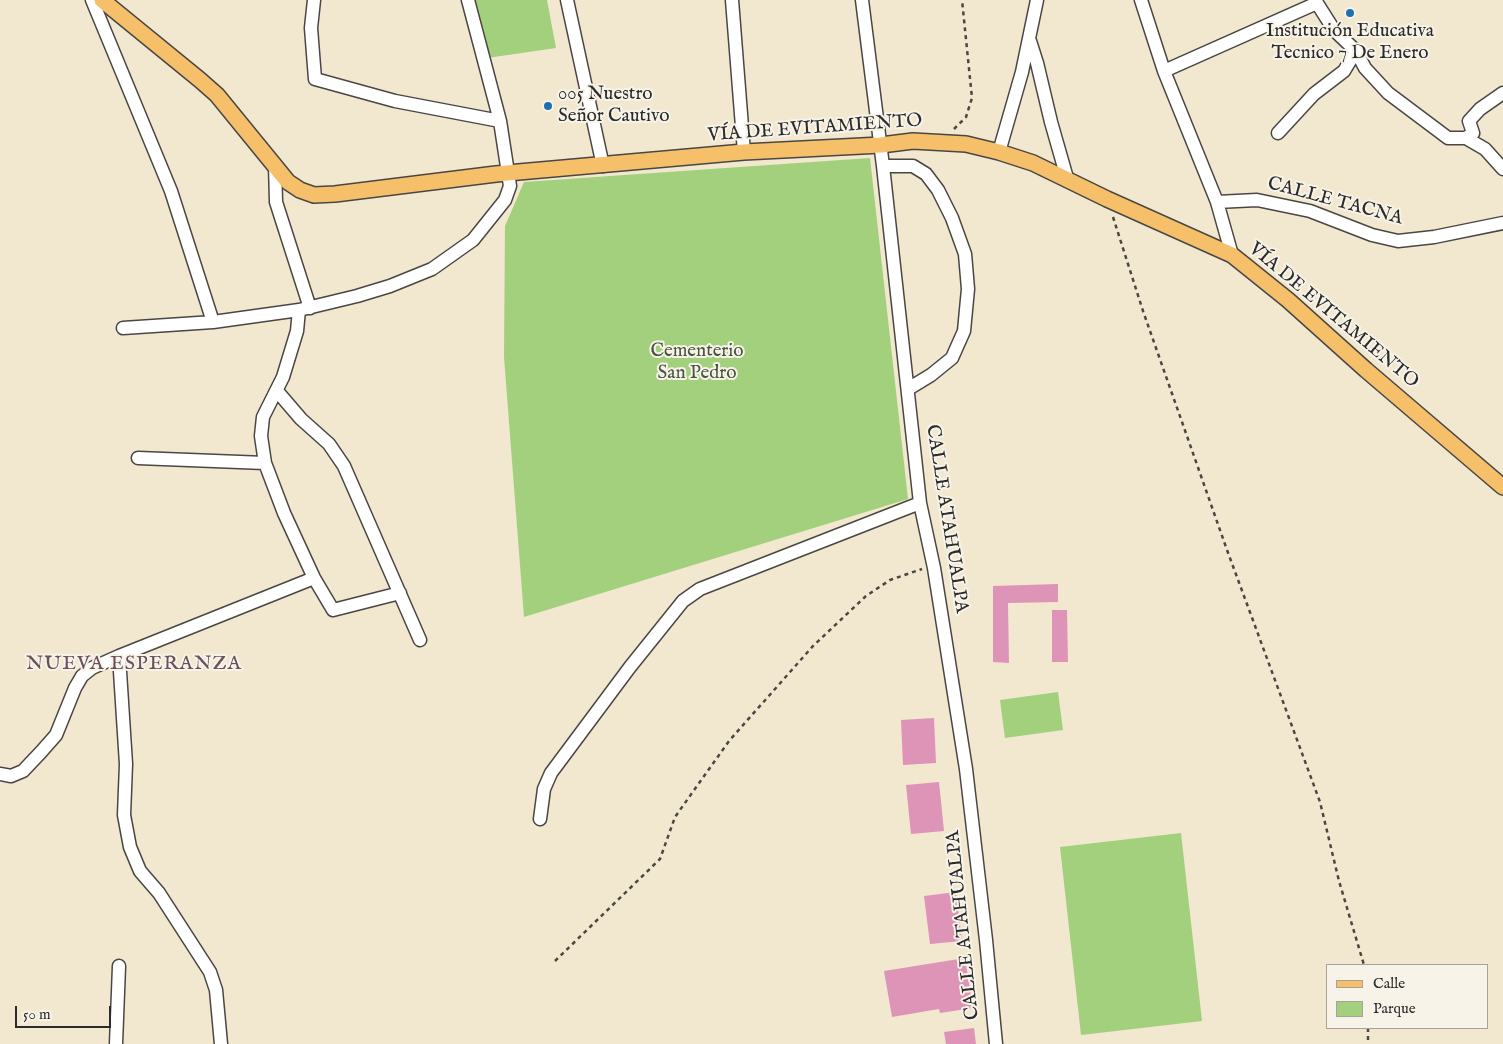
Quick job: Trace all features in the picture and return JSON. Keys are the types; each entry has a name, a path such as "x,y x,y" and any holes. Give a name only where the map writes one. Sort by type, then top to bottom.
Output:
{"main road":[{"name":"VÍA DE EVITAMIENTO","path":"102,0 211,90 275,164 288,182 300,190 314,195 508,173 744,152 881,145 913,141 966,144 1033,163 1232,256 1288,300 1366,370 1503,487"}],"street":[{"path":"92,0 171,191 213,322"},
{"path":"314,0 311,28 315,79 395,101 500,121"},
{"path":"123,328 213,322 305,309 390,286 432,269 453,256 473,240 505,200 510,186 500,121 468,0"},
{"path":"567,0 603,166"},
{"path":"732,0 744,152"},
{"name":"CALLE ATAHUALPA","path":"862,0 881,145 920,503 934,568 966,769 996,1044"},
{"path":"999,152 1022,72 1037,0"},
{"path":"1142,2 1164,71 1217,202 1232,256"},
{"path":"1164,71 1316,2 1334,30 1356,51 1365,68 1388,93 1448,138 1466,138 1485,149 1503,169"},
{"path":"1029,38 1038,63 1051,122 1067,178"},
{"path":"1278,133 1314,94 1344,71 1356,51"},
{"path":"1466,138 1473,133 1468,120 1480,108 1503,93"},
{"path":"275,164 276,202 305,309 277,391 263,417 261,436 265,463 284,513 314,578 334,610 400,593"},
{"path":"883,166 913,166 926,174 938,190 952,218 965,254 968,289 964,331 952,358 931,375 908,388"},
{"name":"CALLE TACNA","path":"1217,202 1257,200 1310,211 1372,235 1398,241 1434,237 1503,223"},
{"path":"277,391 301,419 329,444 339,459 420,640"},
{"path":"138,458 265,463"},
{"path":"540,818 544,789 551,773 630,667 683,601 700,589 920,503"},
{"path":"0,774 11,776 23,771 56,735 75,688 82,676 92,668 314,578"},
{"path":"119,656 126,764 124,815 130,847 140,871 158,893 210,972 216,990 221,1044"},
{"path":"116,1044 119,966"}],"path":[{"path":"941,142 966,117 972,98 962,0"},
{"path":"1107,199 1143,310 1227,550 1320,802 1339,882 1364,964"},
{"path":"555,961 660,859 675,817 729,742 813,646 866,596 890,580 917,569 934,568"},
{"path":"1368,1029 1368,1044"}],"green space":[{"path":"470,0 547,0 556,48 487,58"},
{"name":"Cementerio San Pedro","path":"870,158 908,499 524,617 504,357 505,226 524,182"},
{"path":"1058,692 1063,730 1005,738 1000,700"},
{"path":"1181,833 1202,1021 1081,1035 1060,847"}],"building":[{"path":"1058,584 1058,602 1008,603 1009,663 993,662 993,586"},
{"path":"1052,610 1067,610 1068,662 1052,662"},
{"path":"934,718 936,763 903,765 901,720"},
{"path":"939,782 944,831 911,834 906,785"},
{"path":"956,892 962,941 930,944 924,896"},
{"path":"965,958 973,1008 940,1013 939,1009 892,1017 884,971"},
{"path":"974,1028 976,1044 946,1044 944,1032"}],"place":[{"name":"Institución Educativa Tecnico 7 De Enero","path":"1350,13"},
{"name":"005 Nuestro Señor Cautivo","path":"548,106"}],"district":[{"name":"NUEVA ESPERANZA","path":"134,665"}]}
